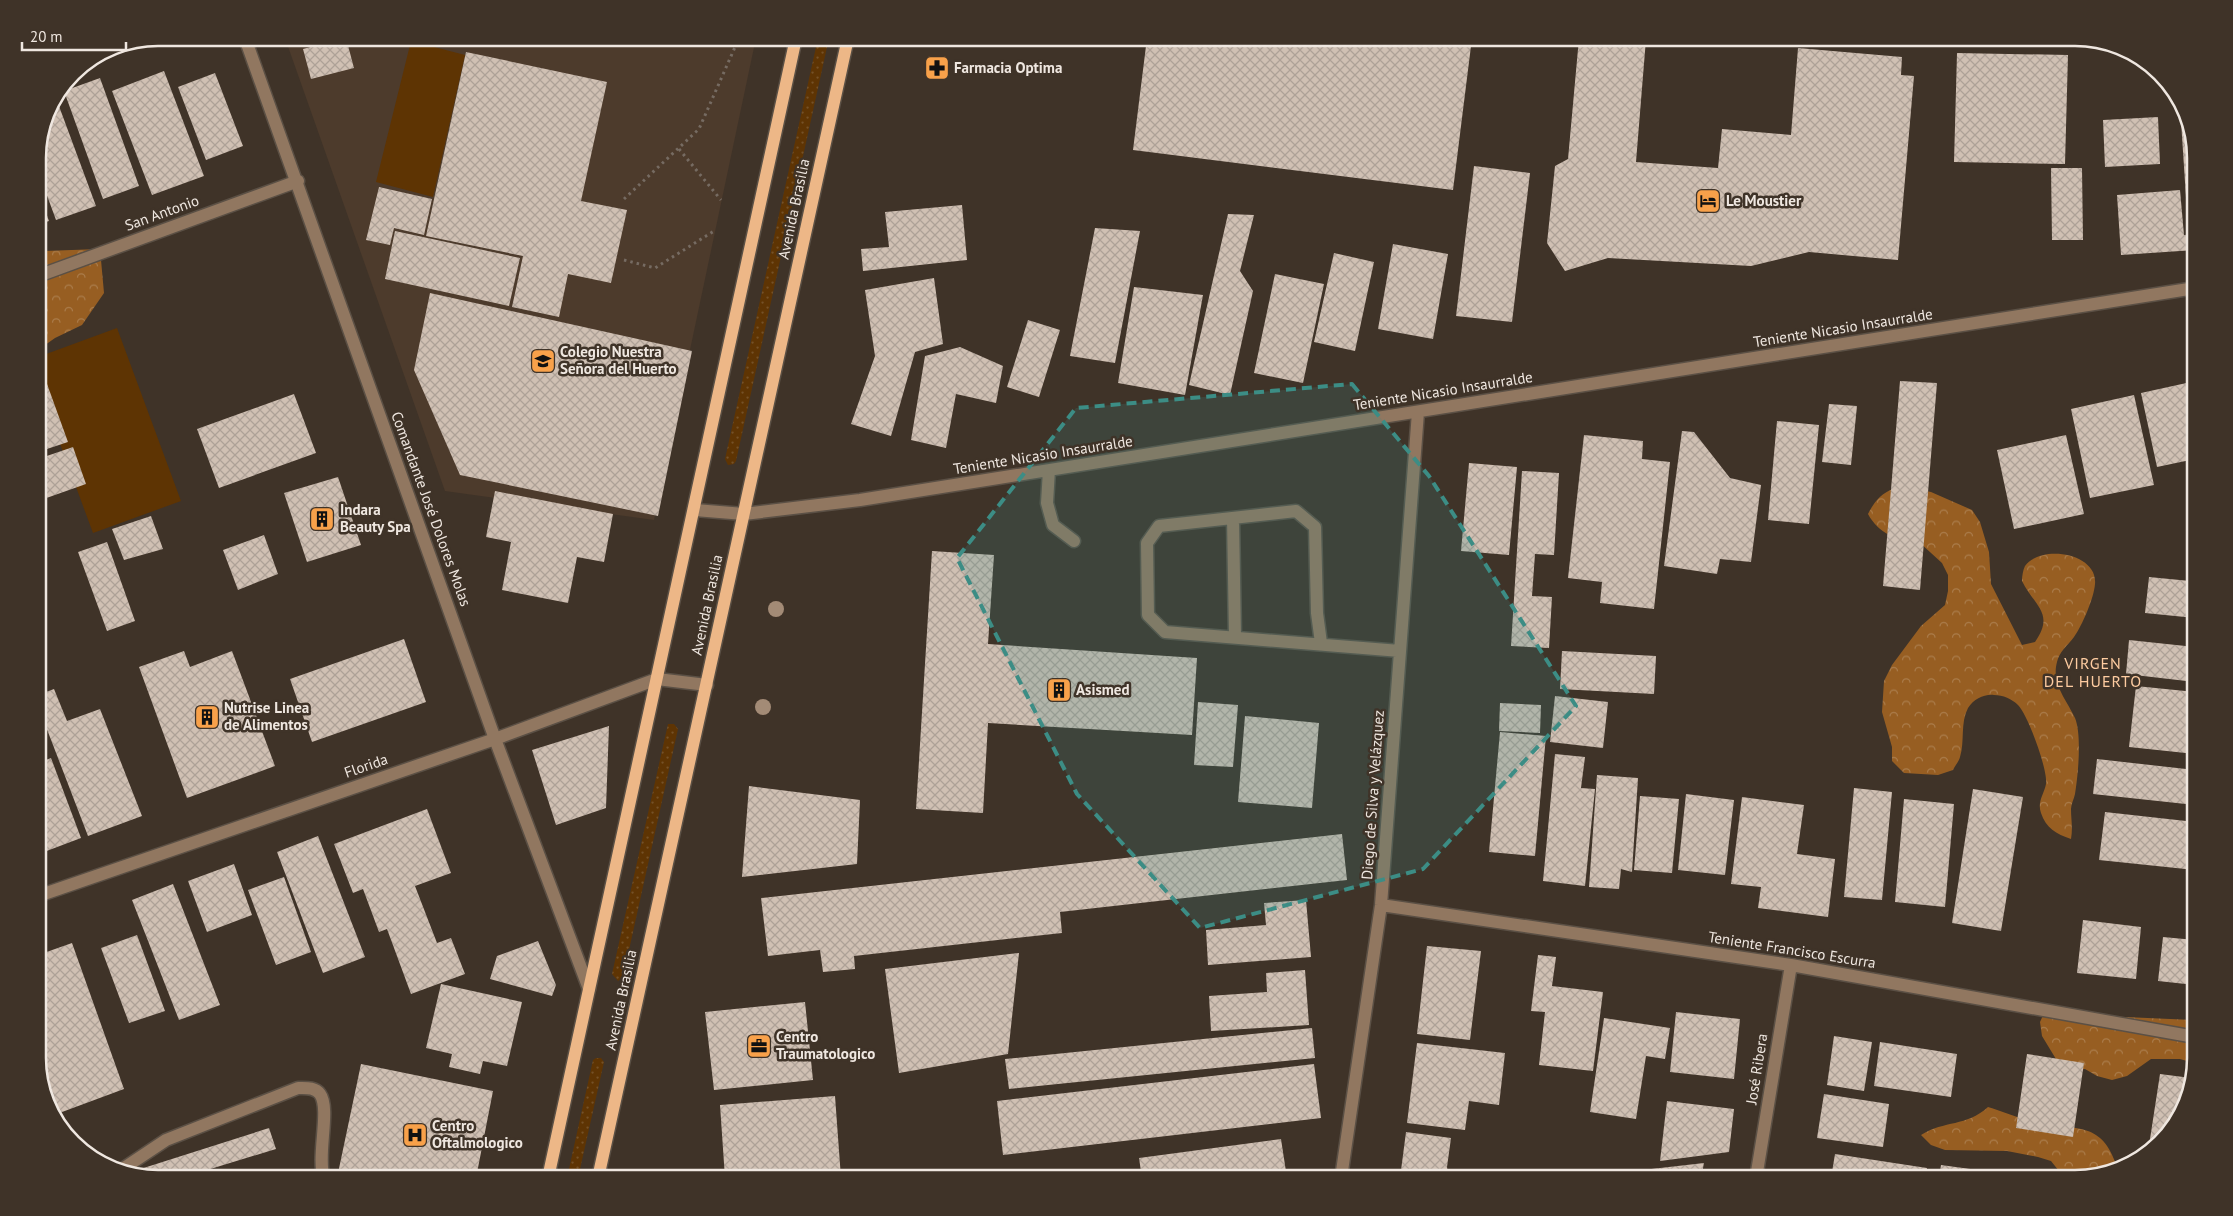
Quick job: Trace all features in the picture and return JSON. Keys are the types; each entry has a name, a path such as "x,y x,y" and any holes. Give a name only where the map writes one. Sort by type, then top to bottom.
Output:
{"main road":[{"path":"550,1170 794,46"},
{"name":"Avenida Brasilia","path":"600,1170 846,46"}],"street":[{"name":"Comandante José Dolores Molas","path":"248,46 298,181 495,739 590,989"},
{"name":"San Antonio","path":"46,273 298,181"},
{"name":"Teniente Nicasio Insaurralde","path":"694,510 744,514 860,500 2187,289"},
{"name":"Diego de Silva y Velázquez","path":"1342,1170 1381,905 1418,412"},
{"path":"1049,470 1047,503 1053,525 1074,541"},
{"path":"1321,643 1317,613 1315,527 1296,511 1159,526 1147,543 1148,615 1165,632 1321,643 1400,651"},
{"path":"1233,518 1235,637"},
{"name":"Florida","path":"46,893 495,739 657,680 706,685"},
{"name":"Teniente Francisco Escurra","path":"1381,905 1790,965 2187,1035"},
{"name":"José Ribera","path":"1757,1170 1790,965"},
{"path":"128,1166 166,1140 298,1088 310,1088 319,1093 324,1104 322,1126 324,1170"}],"path":[{"path":"624,199 699,129 735,46"},
{"path":"679,149 721,200"},
{"path":"624,260 655,268 714,231"}],"highlighted area":[{"path":"1352,384 1429,476 1576,706 1423,869 1200,928 1077,794 957,558 1076,408"}],"shaded area":[{"name":"Colegio Nuestra Señora del Huerto","path":"288,46 754,46 654,520 445,491"},
{"path":"410,46 430,46 465,55 433,197 376,182"},
{"path":"816,46 827,46 736,461 734,464 728,465 725,459"},
{"path":"117,328 181,501 93,533 46,406 46,354"},
{"path":"668,724 674,724 678,729 623,977 618,981 612,974"},
{"path":"601,1058 604,1062 580,1170 569,1170 593,1060"}],"green space":[{"path":"100,249 104,293 82,325 46,344 46,251"},
{"path":"1902,486 1931,492 1972,510 1980,522 1989,552 1991,584 2022,645 2035,642 2043,624 2041,610 2022,581 2025,566 2033,559 2043,555 2067,555 2088,565 2094,573 2094,590 2087,612 2074,637 2060,655 2056,670 2058,685 2075,718 2078,735 2079,756 2075,794 2071,807 2071,839 2052,830 2043,818 2040,805 2046,777 2041,755 2022,711 2016,703 2007,698 1987,695 1970,705 1964,720 1960,757 1953,770 1938,775 1904,773 1892,761 1892,747 1882,712 1884,681 1892,665 1921,626 1945,605 1948,591 1948,575 1942,563 1919,542 1903,540 1889,535 1872,521 1868,514 1882,496 1890,490"},
{"path":"2046,1009 2074,1009 2087,1014 2102,1016 2187,1020 2187,1061 2180,1059 2151,1059 2127,1076 2112,1080 2097,1076 2085,1069 2071,1070 2059,1064 2042,1036 2040,1022"},
{"path":"1988,1107 2033,1122 2087,1131 2096,1135 2104,1142 2115,1162 2089,1169 2058,1170 2051,1161 2007,1151 1945,1150 1931,1145 1921,1135 1938,1127 1972,1118"}],"building":[{"path":"315,46 348,46 354,68 311,79 303,49"},
{"path":"1146,46 1471,46 1453,190 1133,150"},
{"path":"1578,46 1645,46 1636,162 1718,168 1722,129 1791,135 1798,48 1902,57 1901,75 1914,76 1898,260 1809,252 1751,266 1608,258 1565,271 1547,243 1555,166 1568,159"},
{"path":"466,52 607,82 581,201 627,210 611,283 568,274 559,317 512,307 523,256 426,236"},
{"path":"1957,53 2068,55 2065,164 1954,162"},
{"path":"164,71 204,176 152,195 112,91"},
{"path":"215,73 243,146 206,160 178,87"},
{"path":"100,78 139,186 103,199 66,95 70,89"},
{"path":"59,107 96,206 56,220 46,193 46,151 50,130"},
{"path":"2158,117 2160,164 2105,167 2103,120"},
{"path":"2181,122 2187,151 2187,213"},
{"path":"1474,166 1530,173 1512,322 1456,316"},
{"path":"2051,168 2082,168 2083,240 2052,240"},
{"path":"379,187 432,199 424,235 394,228 390,245 366,240"},
{"path":"2180,190 2184,235 2187,235 2187,251 2121,255 2117,195"},
{"path":"962,205 967,260 863,271 861,249 889,247 885,212"},
{"path":"1228,214 1254,215 1240,271 1253,291 1230,395 1189,385"},
{"path":"1095,228 1140,231 1115,363 1070,356"},
{"path":"395,231 520,258 509,306 385,279"},
{"path":"1393,244 1448,254 1433,339 1378,329"},
{"path":"1334,253 1374,262 1355,351 1314,342"},
{"path":"1275,274 1324,284 1303,383 1254,373"},
{"path":"934,278 943,344 915,352 891,436 851,424 875,356 865,290"},
{"path":"1134,287 1203,295 1185,395 1118,383"},
{"path":"430,293 692,351 658,516 460,475 414,370"},
{"path":"1028,320 1060,330 1039,397 1007,387"},
{"path":"960,347 1003,366 996,403 956,394 946,448 911,440 925,356"},
{"path":"46,381 68,442 46,449"},
{"path":"1900,381 1937,383 1920,590 1883,586"},
{"path":"2187,383 2187,461 2157,467 2141,393"},
{"path":"294,394 316,453 219,488 197,429"},
{"path":"2134,395 2154,485 2090,498 2071,409"},
{"path":"1829,404 1857,406 1851,465 1822,462"},
{"path":"1777,421 1819,425 1809,524 1768,520"},
{"path":"1682,431 1694,432 1730,478 1761,485 1751,562 1720,559 1717,574 1664,566"},
{"path":"1584,435 1643,441 1642,459 1670,462 1654,609 1600,603 1602,582 1568,578"},
{"path":"2066,435 2084,514 2014,529 1997,450"},
{"path":"73,447 86,484 46,498 46,456"},
{"path":"1469,463 1517,467 1509,555 1461,551"},
{"path":"1522,471 1559,473 1554,555 1535,554 1532,596 1552,597 1549,648 1511,646"},
{"name":"Indara Beauty Spa","path":"338,477 361,545 307,562 284,493"},
{"path":"495,491 613,514 604,562 577,557 568,603 502,590 511,542 486,537"},
{"path":"151,516 163,549 124,560 112,529"},
{"path":"264,535 278,574 238,590 223,550"},
{"path":"107,542 135,621 107,631 78,552"},
{"name":"Asismed","path":"932,551 994,555 988,644 1197,658 1192,735 988,723 983,813 916,809"},
{"path":"2149,577 2187,581 2187,617 2145,613"},
{"path":"404,639 426,702 312,742 290,679"},
{"path":"2129,640 2187,646 2187,681 2126,674"},
{"name":"Nutrise Linea de Alimentos","path":"184,651 190,667 232,651 275,766 187,798 139,667"},
{"path":"1562,651 1656,656 1654,694 1560,689"},
{"path":"2136,686 2187,691 2187,753 2129,747"},
{"path":"54,689 67,721 100,709 142,816 88,836 46,727 46,692"},
{"path":"1555,696 1608,702 1603,748 1550,742"},
{"path":"1198,702 1238,705 1233,767 1194,765"},
{"path":"1500,703 1541,705 1540,733 1499,731"},
{"path":"1245,716 1319,723 1312,808 1238,802"},
{"path":"609,726 606,808 556,825 532,750"},
{"path":"1500,732 1546,736 1535,856 1489,852"},
{"path":"1555,754 1585,757 1581,788 1595,789 1585,886 1543,881"},
{"path":"51,758 81,838 46,851 46,760"},
{"path":"2097,759 2187,769 2187,804 2093,794"},
{"path":"1597,775 1638,778 1632,872 1621,869 1619,889 1589,887"},
{"path":"749,786 860,800 857,864 742,877"},
{"path":"1854,788 1892,792 1882,900 1844,897"},
{"path":"1973,789 2023,797 2001,931 1952,923"},
{"path":"1686,794 1734,800 1725,875 1678,870"},
{"path":"1640,796 1679,799 1672,873 1634,870"},
{"path":"1742,797 1804,805 1797,854 1835,859 1828,917 1758,908 1761,887 1731,884"},
{"path":"1904,799 1954,804 1945,907 1895,902"},
{"path":"427,809 451,873 415,886 437,943 451,938 465,974 411,994 387,929 379,932 363,889 353,893 334,844"},
{"path":"2105,812 2187,821 2187,869 2099,860"},
{"path":"1342,834 1347,880 1060,912 1062,933 854,956 855,969 823,972 820,950 768,956 761,898"},
{"path":"318,836 365,957 323,973 277,852"},
{"path":"234,864 252,915 207,932 188,881"},
{"path":"284,877 311,952 276,965 248,890"},
{"path":"173,884 220,1005 179,1020 132,900"},
{"path":"1306,900 1311,957 1208,965 1206,930 1266,925 1264,903"},
{"path":"2083,920 2141,927 2136,979 2077,973"},
{"path":"137,935 165,1011 129,1023 101,948"},
{"path":"2163,937 2187,939 2187,984 2158,981"},
{"path":"538,941 556,985 552,996 490,979 497,956"},
{"path":"72,943 124,1089 61,1112 52,1094 46,1065 46,952"},
{"path":"1427,946 1481,951 1470,1040 1417,1034"},
{"path":"1019,953 1008,1054 899,1073 885,969"},
{"path":"1538,955 1556,957 1552,986 1603,992 1593,1071 1539,1065 1545,1012 1531,1011"},
{"path":"1305,970 1309,1025 1211,1031 1209,996 1267,992 1266,973"},
{"path":"441,984 522,1002 507,1066 483,1061 480,1074 449,1067 452,1054 426,1048"},
{"path":"805,1002 813,1080 714,1090 705,1012"},
{"path":"1676,1012 1740,1019 1734,1079 1670,1072"},
{"path":"1604,1018 1670,1028 1665,1059 1646,1056 1636,1119 1590,1112"},
{"path":"1312,1028 1315,1058 1009,1089 1005,1059"},
{"path":"1834,1036 1872,1042 1864,1091 1827,1085"},
{"path":"1880,1042 1957,1054 1951,1097 1874,1086"},
{"path":"1417,1043 1505,1053 1499,1105 1469,1101 1465,1130 1407,1123"},
{"path":"2027,1054 2084,1063 2073,1137 2016,1128"},
{"name":"Centro Oftalmologico","path":"361,1064 493,1091 478,1170 339,1170"},
{"path":"1314,1064 1321,1118 1003,1155 997,1101"},
{"path":"2160,1074 2185,1077 2178,1100 2168,1120 2150,1139"},
{"path":"1824,1094 1889,1104 1883,1147 1817,1138"},
{"path":"835,1096 840,1170 724,1170 720,1105"},
{"path":"1667,1101 1734,1109 1729,1152 1660,1161"},
{"path":"269,1128 276,1149 207,1170 142,1169"},
{"path":"1406,1132 1451,1138 1448,1170 1401,1170"},
{"path":"1281,1139 1286,1170 1141,1170 1139,1158"},
{"path":"1835,1154 1927,1168 1927,1170 1832,1170"},
{"path":"1704,1163 1703,1170 1642,1170"},
{"path":"1941,1165 1978,1170 1940,1170"}],"place":[{"name":"Farmacia Optima","path":"937,68"},
{"name":"Le Moustier","path":"1708,201"},
{"name":"Colegio Nuestra Señora del Huerto","path":"543,361"},
{"name":"Indara Beauty Spa","path":"322,519"},
{"name":"Asismed","path":"1059,690"},
{"name":"Nutrise Linea de Alimentos","path":"207,717"},
{"name":"Centro Traumatologico","path":"759,1046"},
{"name":"Centro Oftalmologico","path":"415,1135"}],"district":[{"name":"VIRGEN DEL HUERTO","path":"2093,672"}]}
